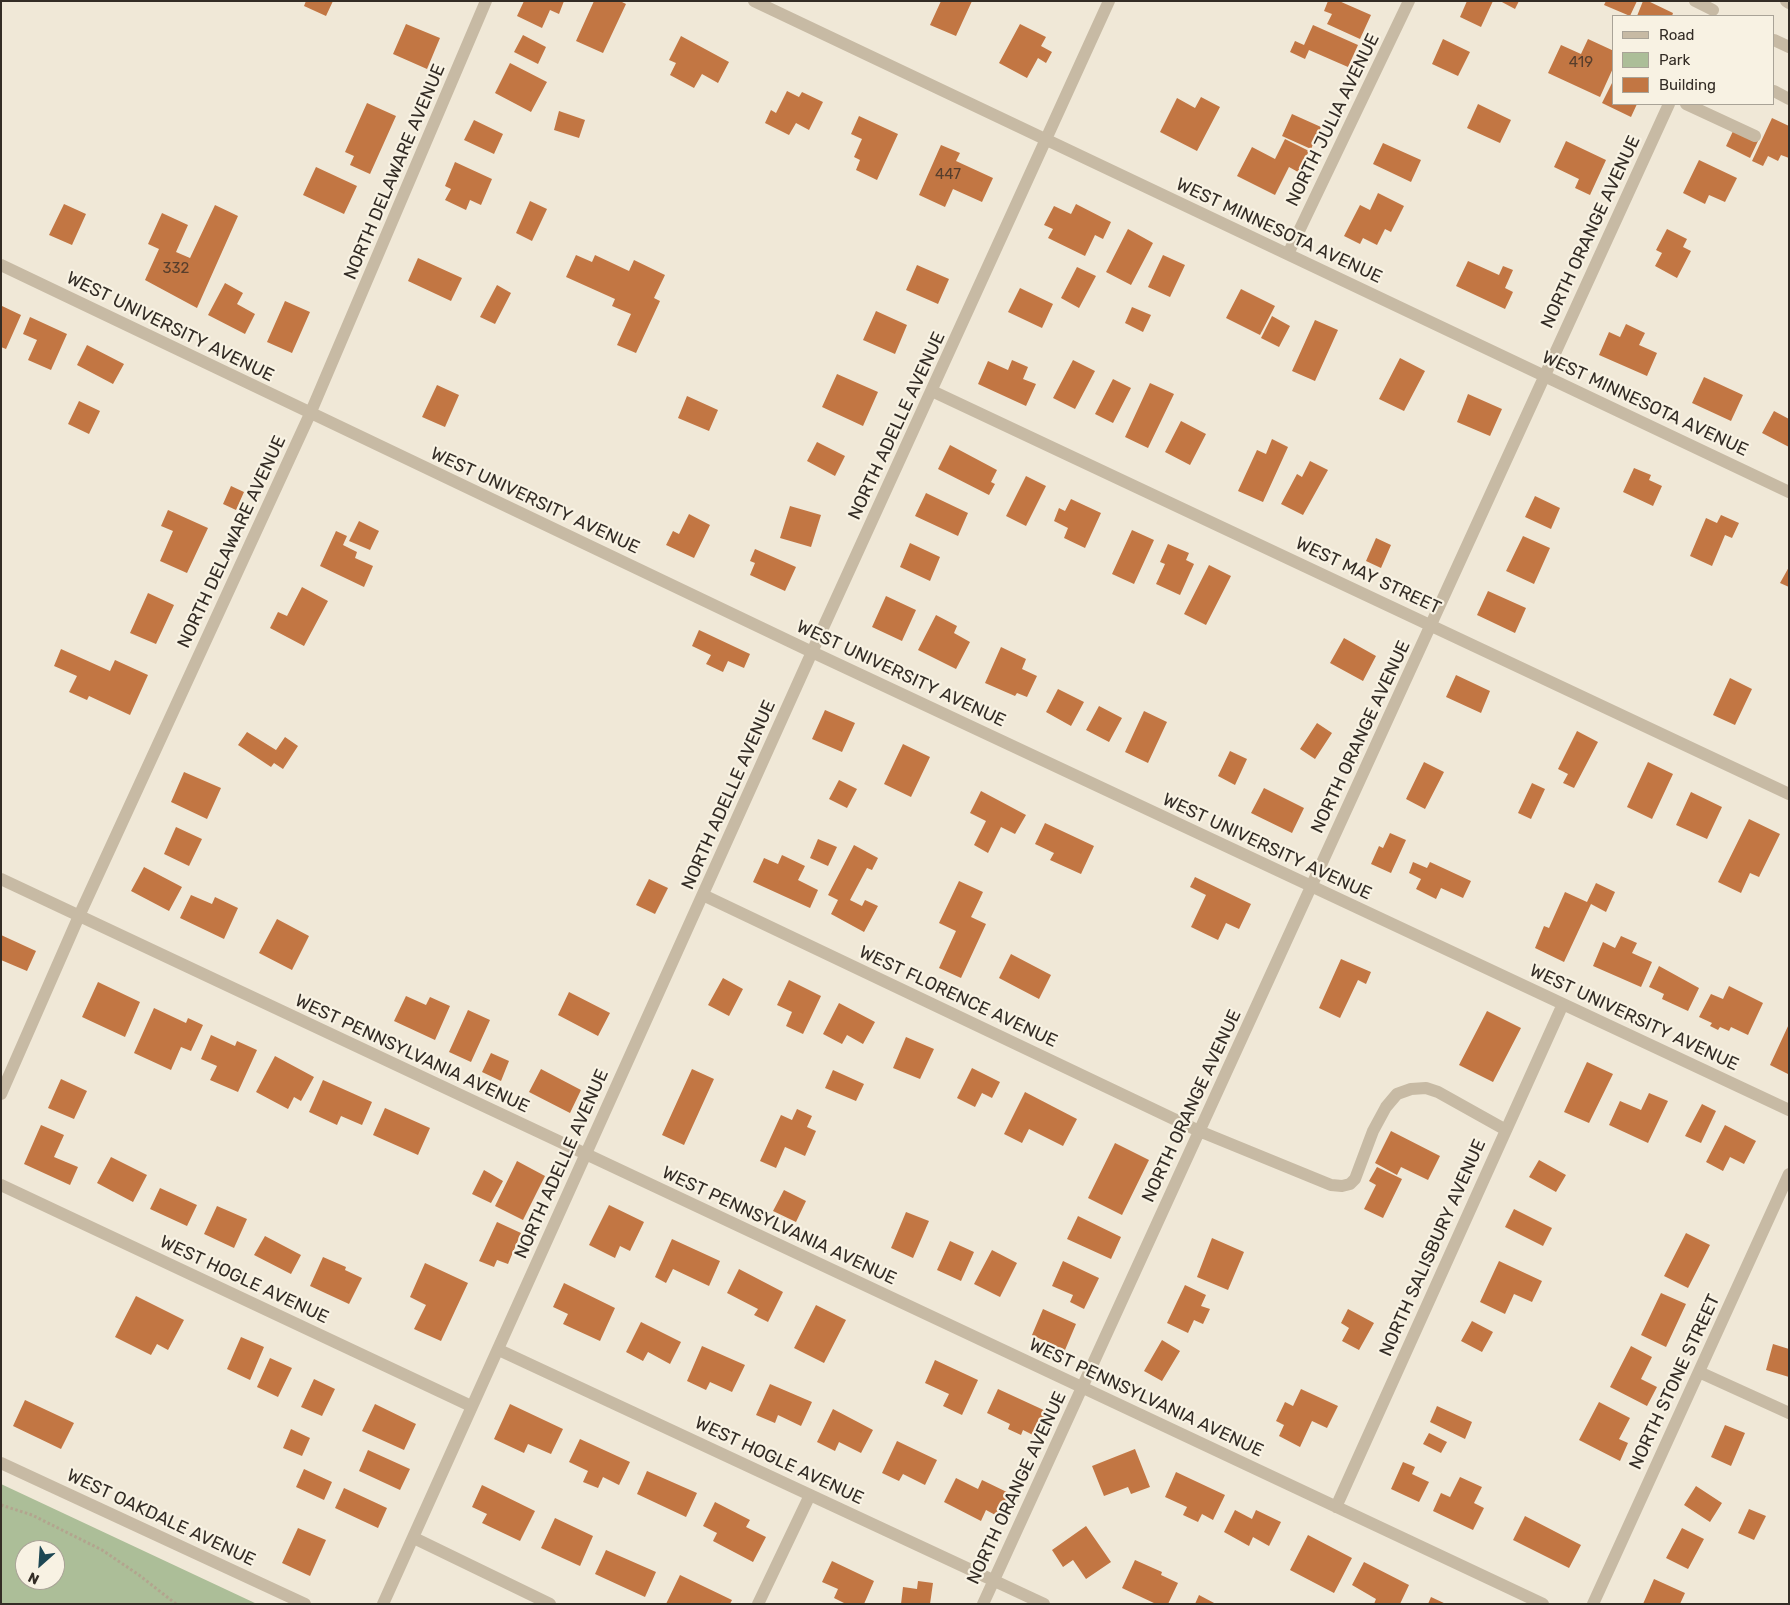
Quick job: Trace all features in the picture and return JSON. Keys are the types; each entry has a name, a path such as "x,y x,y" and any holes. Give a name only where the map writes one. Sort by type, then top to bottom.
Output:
{"street":[{"name":"NORTH DELAWARE AVENUE","path":"1,1094 79,916 310,414 486,1"},
{"name":"WEST MINNESOTA AVENUE","path":"754,1 1789,492"},
{"name":"NORTH ADELLE AVENUE","path":"383,1604 812,652 1109,1"},
{"name":"NORTH JULIA AVENUE","path":"1288,254 1410,1"},
{"path":"1695,1 1714,11"},
{"path":"1775,40 1789,47"},
{"path":"1775,92 1789,99"},
{"name":"NORTH ORANGE AVENUE","path":"983,1604 1669,105"},
{"path":"1688,105 1755,136"},
{"name":"WEST UNIVERSITY AVENUE","path":"1,265 812,652 1789,1110"},
{"name":"WEST MAY STREET","path":"932,391 1789,794"},
{"name":"WEST PENNSYLVANIA AVENUE","path":"1,878 1543,1604"},
{"name":"WEST FLORENCE AVENUE","path":"702,895 1199,1131 1331,1185 1342,1186 1350,1184 1355,1179 1373,1131 1386,1107 1397,1094 1411,1088 1426,1088 1438,1092 1506,1130"},
{"name":"NORTH SALISBURY AVENUE","path":"1336,1507 1563,1004"},
{"name":"NORTH STONE STREET","path":"1593,1604 1789,1174"},
{"name":"WEST HOGLE AVENUE","path":"1,1185 471,1406"},
{"name":"WEST HOGLE AVENUE","path":"499,1350 1044,1604"},
{"path":"1700,1372 1789,1413"},
{"name":"WEST OAKDALE AVENUE","path":"1,1463 305,1604"},
{"path":"758,1604 810,1495"},
{"path":"414,1538 550,1604"}],"path":[{"path":"1,1505 32,1515 102,1550 139,1575 176,1604"}],"green space":[{"path":"1,1484 257,1604 1,1604"}],"building":[{"path":"306,1 333,1 326,16 304,6"},
{"path":"524,1 564,1 559,14 550,10 542,28 517,16"},
{"path":"594,1 620,1 626,4 603,53 576,41"},
{"path":"941,1 972,1 956,36 930,25"},
{"path":"1328,1 1339,1 1371,15 1360,39 1327,24 1332,14 1324,11"},
{"path":"1467,1 1493,1 1481,27 1460,17"},
{"path":"1500,1 1519,1 1515,9"},
{"path":"1606,1 1637,1 1630,15 1604,5"},
{"path":"1643,1 1648,1 1673,13 1672,15 1637,15"},
{"path":"406,24 440,38 427,69 393,54"},
{"path":"1020,24 1046,37 1041,46 1052,52 1046,63 1038,58 1027,78 999,63"},
{"path":"1313,25 1358,45 1348,67 1309,50 1305,59 1290,52 1295,41 1304,45"},
{"path":"523,35 546,47 538,64 514,52"},
{"path":"681,36 729,62 718,83 702,74 694,88 670,75 676,63 669,60"},
{"path":"1443,39 1470,52 1458,76 1432,64"},
{"path":"1588,39 1612,50 1612,70 1600,97 1548,73 1561,45 1581,54"},
{"path":"510,63 547,82 531,112 495,93"},
{"path":"1612,83 1612,105 1637,105 1631,117 1602,103"},
{"path":"787,91 799,97 802,92 823,102 809,130 796,123 789,135 765,123 771,110 776,113"},
{"path":"1201,97 1220,107 1197,151 1160,132 1177,98 1195,108"},
{"path":"367,103 396,116 370,174 350,165 354,156 345,152"},
{"path":"1478,104 1511,120 1500,143 1467,128"},
{"path":"559,111 585,120 579,138 554,130"},
{"path":"1292,114 1321,127 1311,149 1282,136"},
{"path":"859,116 898,134 877,180 856,170 860,160 854,157 862,139 851,134"},
{"path":"1772,118 1789,126 1789,158 1781,155 1778,161 1768,156 1763,166 1752,161"},
{"path":"474,120 503,134 494,154 464,140"},
{"path":"1734,129 1758,141 1750,158 1726,146"},
{"path":"1285,139 1309,151 1298,172 1289,167 1275,195 1237,176 1252,147 1275,159"},
{"path":"1566,141 1606,160 1590,195 1575,188 1579,179 1554,167"},
{"path":"1383,143 1421,160 1411,182 1373,164"},
{"path":"941,145 960,153 956,161 993,178 982,202 953,189 945,207 919,195"},
{"path":"1699,160 1737,178 1725,202 1709,195 1705,204 1683,193"},
{"path":"455,162 492,179 481,205 470,200 466,210 445,200 451,189 445,186"},
{"path":"316,167 357,186 344,214 303,195"},
{"path":"1378,193 1404,206 1391,232 1385,229 1377,245 1363,238 1360,244 1344,236 1360,205 1370,210"},
{"path":"530,201 547,209 532,241 516,233"},
{"path":"64,204 86,214 72,245 49,235"},
{"path":"1076,204 1111,222 1103,239 1095,235 1085,256 1048,238 1053,229 1044,225 1054,206 1071,214"},
{"path":"215,205 238,216 197,308 145,280 159,249 148,244 162,213 188,225 176,252 190,258"},
{"path":"1128,229 1153,243 1131,285 1106,272"},
{"path":"1667,229 1687,239 1683,247 1691,251 1677,278 1655,266 1662,253 1656,250"},
{"path":"576,255 592,262 595,255 629,271 634,260 665,275 654,298 660,301 636,353 617,345 631,314 612,306 615,299 566,277"},
{"path":"1163,255 1185,265 1170,297 1148,287"},
{"path":"418,258 462,278 451,301 408,281"},
{"path":"1468,261 1499,275 1503,266 1513,270 1505,288 1513,292 1505,309 1456,286"},
{"path":"917,265 949,279 938,304 906,290"},
{"path":"1077,267 1096,276 1079,308 1061,298"},
{"path":"225,283 243,293 237,304 255,314 245,334 208,315"},
{"path":"497,285 511,293 495,324 480,317"},
{"path":"1020,288 1053,304 1042,328 1008,312"},
{"path":"1241,289 1275,306 1260,335 1226,318"},
{"path":"285,301 310,312 292,353 267,342"},
{"path":"2,306 21,315 6,349 1,347"},
{"path":"1132,307 1151,315 1143,332 1125,323"},
{"path":"876,311 907,325 895,354 863,340"},
{"path":"1272,316 1290,326 1279,347 1261,338"},
{"path":"30,317 67,334 51,370 28,360 37,340 23,334"},
{"path":"1315,320 1338,330 1315,381 1292,371"},
{"path":"1626,324 1645,333 1639,345 1657,353 1647,376 1599,355 1609,332 1620,337"},
{"path":"87,345 124,364 113,384 77,365"},
{"path":"1400,358 1425,371 1404,411 1379,399"},
{"path":"1012,360 1028,367 1023,379 1036,384 1026,406 978,384 988,361 1008,370"},
{"path":"1073,360 1095,371 1075,409 1053,398"},
{"path":"837,374 878,392 863,426 822,407"},
{"path":"1704,377 1743,395 1731,421 1692,403"},
{"path":"1113,379 1131,388 1113,423 1095,414"},
{"path":"1150,383 1174,394 1148,448 1125,437"},
{"path":"437,385 459,395 445,427 422,417"},
{"path":"1468,394 1502,409 1490,436 1457,422"},
{"path":"687,396 718,410 709,431 678,418"},
{"path":"79,401 100,411 89,434 68,424"},
{"path":"1774,411 1789,419 1789,447 1762,433"},
{"path":"1181,421 1206,434 1190,465 1165,452"},
{"path":"1272,439 1288,447 1263,502 1238,491 1257,450 1266,454"},
{"path":"817,442 845,456 835,476 807,461"},
{"path":"950,445 997,470 991,482 995,484 989,495 938,469"},
{"path":"1310,461 1328,470 1303,515 1281,504 1297,474 1302,477"},
{"path":"1634,468 1651,475 1649,480 1662,486 1653,506 1623,492"},
{"path":"1026,476 1046,486 1026,526 1006,516"},
{"path":"231,486 244,492 236,510 223,504"},
{"path":"926,493 968,513 958,536 915,516"},
{"path":"1535,496 1560,508 1551,529 1525,517"},
{"path":"1071,499 1101,513 1085,548 1064,538 1068,528 1054,521 1059,508 1065,511"},
{"path":"790,506 821,515 811,547 780,538"},
{"path":"168,510 208,528 187,573 160,561 173,531 161,526"},
{"path":"689,514 710,525 694,558 666,545 673,531 679,534"},
{"path":"1721,515 1739,523 1732,538 1725,535 1712,566 1690,556 1706,518 1717,523"},
{"path":"359,521 379,531 370,550 349,541"},
{"path":"1132,530 1154,540 1134,584 1112,574"},
{"path":"336,531 347,536 343,545 357,552 355,558 373,566 364,587 320,566"},
{"path":"1523,536 1550,548 1534,584 1506,571"},
{"path":"1376,538 1391,545 1381,568 1366,561"},
{"path":"910,543 940,557 930,581 900,567"},
{"path":"1168,544 1189,553 1186,560 1194,564 1180,595 1156,584 1165,564 1160,562"},
{"path":"755,549 796,567 785,591 750,575 755,563 750,561"},
{"path":"1209,565 1231,576 1206,625 1184,614"},
{"path":"1789,567 1789,587 1780,583"},
{"path":"302,587 328,601 304,646 270,628 278,612 287,616"},
{"path":"1488,591 1526,608 1515,633 1477,615"},
{"path":"148,593 174,605 156,644 130,633"},
{"path":"886,596 916,610 902,641 872,627"},
{"path":"936,615 957,626 954,633 970,642 956,669 918,650"},
{"path":"699,630 750,654 744,668 728,661 723,672 706,664 711,655 692,646"},
{"path":"1344,638 1376,656 1363,681 1330,663"},
{"path":"1001,647 1026,659 1022,669 1037,676 1027,697 1017,693 1015,696 985,683"},
{"path":"61,649 110,671 115,660 148,675 130,715 89,696 87,700 69,692 77,676 54,666"},
{"path":"1456,675 1490,691 1481,713 1446,697"},
{"path":"1730,678 1752,689 1735,725 1713,715"},
{"path":"1058,689 1084,702 1071,726 1046,712"},
{"path":"1099,706 1122,718 1109,742 1086,730"},
{"path":"825,710 855,723 842,752 812,739"},
{"path":"1144,711 1167,722 1148,763 1125,752"},
{"path":"1317,723 1332,733 1315,759 1300,749"},
{"path":"1577,731 1598,742 1574,788 1563,783 1568,774 1558,769"},
{"path":"247,732 276,750 285,737 298,746 283,769 274,763 271,767 238,745"},
{"path":"903,744 930,757 911,797 884,784"},
{"path":"1230,751 1247,759 1235,785 1218,776"},
{"path":"1424,762 1444,772 1425,809 1406,799"},
{"path":"1648,762 1673,774 1652,819 1627,807"},
{"path":"184,772 221,788 207,819 171,802"},
{"path":"839,780 857,789 847,808 829,799"},
{"path":"1532,783 1545,789 1531,819 1518,813"},
{"path":"1264,788 1304,808 1292,833 1251,813"},
{"path":"981,791 1026,815 1015,834 1001,827 988,853 974,845 986,821 970,813"},
{"path":"1691,792 1722,807 1707,839 1676,825"},
{"path":"1749,819 1780,834 1759,877 1750,873 1741,893 1718,882"},
{"path":"1045,823 1094,846 1081,874 1050,860 1054,853 1035,844"},
{"path":"176,827 202,839 189,866 164,854"},
{"path":"1390,833 1406,840 1391,873 1371,864 1379,846 1383,848"},
{"path":"818,839 837,847 828,866 810,858"},
{"path":"854,845 878,858 872,870 867,868 850,900 862,906 865,900 878,906 864,932 831,914 838,900 828,895"},
{"path":"782,855 805,866 798,880 818,890 810,908 753,882 764,858 778,864"},
{"path":"1413,862 1427,868 1430,862 1471,881 1463,898 1441,888 1436,899 1416,889 1421,879 1409,873"},
{"path":"144,867 182,887 169,911 131,891"},
{"path":"1195,877 1251,904 1239,929 1226,923 1218,940 1191,927 1206,895 1190,887"},
{"path":"649,879 668,888 655,914 636,905"},
{"path":"959,881 983,892 971,917 986,924 961,978 939,968 956,931 939,923"},
{"path":"1596,883 1615,892 1606,912 1591,904 1564,962 1535,948 1544,926 1549,928 1565,892 1587,902"},
{"path":"191,895 212,904 215,897 238,908 224,939 180,918"},
{"path":"277,919 309,936 292,970 259,953"},
{"path":"1,935 36,951 27,971 1,960"},
{"path":"1621,936 1637,943 1632,953 1652,962 1641,987 1593,966 1603,942 1615,948"},
{"path":"1011,954 1051,975 1039,999 999,978"},
{"path":"1341,959 1371,972 1366,984 1358,980 1340,1018 1319,1008"},
{"path":"1659,966 1699,988 1688,1011 1662,999 1664,994 1649,987"},
{"path":"723,978 743,989 729,1016 708,1005"},
{"path":"789,980 821,996 803,1034 786,1026 792,1012 777,1005"},
{"path":"98,982 140,1002 125,1037 82,1017"},
{"path":"1729,986 1763,1003 1748,1035 1731,1027 1729,1031 1720,1027 1718,1030 1710,1026 1712,1023 1699,1017 1711,994 1723,999"},
{"path":"569,992 610,1013 598,1036 558,1015"},
{"path":"406,996 426,1005 430,997 450,1006 435,1040 394,1021"},
{"path":"839,1003 875,1022 863,1044 847,1035 842,1044 823,1034"},
{"path":"154,1008 186,1023 188,1018 203,1025 191,1051 181,1047 171,1070 134,1053"},
{"path":"468,1010 490,1020 471,1062 449,1052"},
{"path":"1487,1011 1521,1028 1493,1082 1459,1065"},
{"path":"1789,1024 1789,1072 1788,1074 1770,1065"},
{"path":"211,1035 235,1046 237,1041 257,1050 238,1092 210,1080 217,1066 201,1059"},
{"path":"906,1037 934,1049 920,1079 893,1068"},
{"path":"491,1053 509,1061 501,1081 482,1072"},
{"path":"275,1056 314,1077 301,1101 294,1097 288,1109 256,1092"},
{"path":"1587,1062 1613,1074 1589,1123 1564,1112"},
{"path":"972,1068 1000,1082 992,1098 982,1093 975,1107 957,1098"},
{"path":"541,1069 581,1090 570,1113 529,1092"},
{"path":"692,1069 714,1079 684,1145 662,1135"},
{"path":"833,1070 864,1084 856,1101 825,1088"},
{"path":"61,1079 87,1091 74,1119 48,1108"},
{"path":"323,1080 372,1102 362,1125 341,1116 337,1125 309,1112"},
{"path":"1025,1092 1077,1119 1063,1146 1029,1129 1022,1143 1004,1134"},
{"path":"1649,1093 1668,1101 1648,1143 1609,1125 1620,1101 1641,1110"},
{"path":"1702,1104 1716,1111 1701,1143 1685,1136"},
{"path":"385,1108 430,1128 418,1155 373,1135"},
{"path":"797,1109 812,1116 807,1127 816,1131 805,1156 785,1147 776,1168 760,1161 781,1115 792,1120"},
{"path":"41,1125 64,1135 54,1157 78,1167 70,1185 24,1164"},
{"path":"1725,1125 1756,1141 1744,1164 1730,1157 1723,1171 1706,1162"},
{"path":"1391,1131 1440,1156 1428,1180 1401,1167 1397,1175 1375,1163"},
{"path":"1115,1143 1149,1160 1122,1215 1088,1198"},
{"path":"111,1157 147,1175 133,1202 97,1183"},
{"path":"1539,1160 1566,1175 1556,1192 1529,1177"},
{"path":"517,1161 545,1176 523,1220 495,1206"},
{"path":"1377,1167 1402,1179 1383,1218 1364,1209 1376,1185 1369,1181"},
{"path":"484,1170 503,1181 491,1203 472,1194"},
{"path":"160,1188 197,1205 187,1226 150,1209"},
{"path":"784,1190 806,1201 796,1222 773,1211"},
{"path":"609,1205 644,1222 630,1251 620,1246 615,1258 589,1245"},
{"path":"217,1206 247,1219 234,1248 204,1234"},
{"path":"1514,1209 1552,1228 1543,1246 1505,1227"},
{"path":"906,1212 929,1221 913,1258 891,1248"},
{"path":"1078,1216 1121,1237 1111,1259 1067,1239"},
{"path":"497,1222 521,1233 508,1264 497,1260 494,1267 479,1261"},
{"path":"1686,1233 1710,1245 1688,1288 1664,1276"},
{"path":"265,1236 301,1255 291,1274 254,1255"},
{"path":"1212,1238 1244,1252 1228,1290 1197,1277"},
{"path":"672,1239 720,1261 709,1286 673,1269 666,1283 655,1277"},
{"path":"950,1241 974,1252 961,1281 937,1270"},
{"path":"992,1250 1017,1263 1000,1297 974,1284"},
{"path":"323,1257 346,1267 345,1270 362,1278 349,1304 310,1286"},
{"path":"1063,1261 1099,1278 1084,1309 1070,1302 1073,1295 1052,1286"},
{"path":"1499,1261 1542,1281 1532,1302 1514,1294 1505,1314 1480,1302"},
{"path":"425,1263 468,1283 441,1341 414,1329 426,1305 410,1297"},
{"path":"739,1269 783,1292 768,1322 754,1315 758,1309 727,1293"},
{"path":"564,1283 615,1308 600,1341 563,1324 568,1314 553,1307"},
{"path":"1185,1285 1206,1295 1201,1306 1210,1309 1203,1324 1194,1320 1188,1333 1167,1323"},
{"path":"1661,1293 1686,1304 1666,1347 1641,1335"},
{"path":"136,1296 184,1320 168,1350 157,1344 151,1355 115,1337"},
{"path":"816,1305 846,1320 824,1363 794,1348"},
{"path":"1043,1309 1076,1324 1065,1350 1032,1335"},
{"path":"1348,1309 1374,1323 1359,1350 1342,1341 1349,1328 1341,1323"},
{"path":"1472,1321 1493,1332 1482,1352 1461,1341"},
{"path":"641,1322 681,1342 670,1364 648,1352 643,1361 626,1352"},
{"path":"241,1337 264,1347 250,1380 227,1369"},
{"path":"1162,1340 1180,1351 1162,1381 1144,1371"},
{"path":"1773,1344 1789,1349 1789,1377 1766,1370"},
{"path":"702,1346 745,1365 732,1392 710,1382 706,1390 687,1381"},
{"path":"1631,1346 1652,1357 1641,1379 1657,1387 1647,1406 1610,1387"},
{"path":"270,1358 292,1368 278,1397 257,1387"},
{"path":"935,1360 978,1380 962,1415 943,1406 949,1394 925,1383"},
{"path":"314,1379 335,1389 322,1416 301,1407"},
{"path":"770,1384 812,1402 801,1426 778,1415 775,1423 756,1415"},
{"path":"998,1389 1048,1412 1037,1437 1023,1430 1021,1435 1008,1429 1010,1424 987,1413"},
{"path":"1301,1389 1338,1406 1327,1428 1312,1421 1300,1447 1279,1436 1284,1425 1276,1421 1285,1402 1293,1406"},
{"path":"25,1400 74,1423 61,1449 13,1426"},
{"path":"1599,1402 1630,1418 1619,1439 1628,1443 1620,1461 1579,1440"},
{"path":"375,1404 416,1424 404,1450 362,1431"},
{"path":"510,1404 563,1429 551,1454 528,1444 524,1453 494,1439"},
{"path":"1437,1406 1472,1422 1465,1439 1430,1422"},
{"path":"833,1409 873,1430 861,1453 839,1442 835,1451 817,1442"},
{"path":"1725,1425 1745,1433 1731,1466 1711,1457"},
{"path":"291,1429 310,1438 302,1456 283,1448"},
{"path":"1429,1433 1447,1442 1441,1453 1423,1444"},
{"path":"580,1439 630,1462 619,1485 603,1477 598,1488 583,1482 588,1471 569,1462"},
{"path":"897,1441 937,1460 925,1485 903,1474 899,1481 882,1473"},
{"path":"1135,1449 1150,1487 1131,1494 1128,1487 1104,1496 1092,1466"},
{"path":"368,1450 410,1469 400,1490 359,1471"},
{"path":"1403,1462 1415,1467 1412,1474 1429,1482 1419,1502 1391,1489"},
{"path":"304,1469 332,1482 324,1500 296,1487"},
{"path":"647,1471 697,1493 686,1517 637,1494"},
{"path":"1176,1472 1225,1495 1213,1520 1202,1514 1198,1522 1183,1515 1187,1507 1165,1497"},
{"path":"1460,1477 1482,1487 1474,1503 1484,1508 1473,1530 1433,1511 1441,1493 1450,1497"},
{"path":"956,1478 978,1489 982,1480 1013,1495 1001,1518 986,1510 981,1521 944,1502"},
{"path":"482,1485 535,1511 520,1541 482,1523 487,1514 472,1507"},
{"path":"1696,1486 1722,1503 1710,1522 1684,1505"},
{"path":"344,1488 387,1508 378,1528 335,1508"},
{"path":"715,1502 750,1520 746,1527 766,1537 753,1562 713,1541 717,1533 703,1526"},
{"path":"1749,1509 1766,1516 1754,1540 1738,1533"},
{"path":"1235,1510 1252,1519 1256,1510 1281,1522 1269,1546 1253,1537 1249,1546 1224,1532"},
{"path":"1525,1516 1581,1545 1569,1568 1513,1540"},
{"path":"555,1518 593,1536 580,1566 541,1548"},
{"path":"1086,1526 1111,1562 1086,1579 1073,1560 1063,1567 1052,1550"},
{"path":"298,1528 326,1540 310,1576 282,1563"},
{"path":"1682,1528 1704,1539 1688,1569 1666,1558"},
{"path":"1308,1535 1352,1558 1334,1593 1290,1570"},
{"path":"606,1550 656,1572 645,1597 595,1574"},
{"path":"1135,1560 1162,1572 1161,1575 1178,1583 1168,1604 1156,1604 1122,1588"},
{"path":"832,1561 874,1581 864,1604 846,1604 834,1598 838,1589 822,1582"},
{"path":"1364,1562 1409,1585 1400,1604 1374,1604 1376,1599 1352,1585"},
{"path":"680,1575 732,1600 730,1604 666,1604"},
{"path":"1654,1579 1685,1593 1680,1604 1643,1604"},
{"path":"918,1581 933,1583 930,1604 901,1604 903,1587 917,1589"},
{"path":"1199,1595 1216,1604 1195,1604"},
{"path":"1431,1597 1446,1604 1428,1604"}]}
